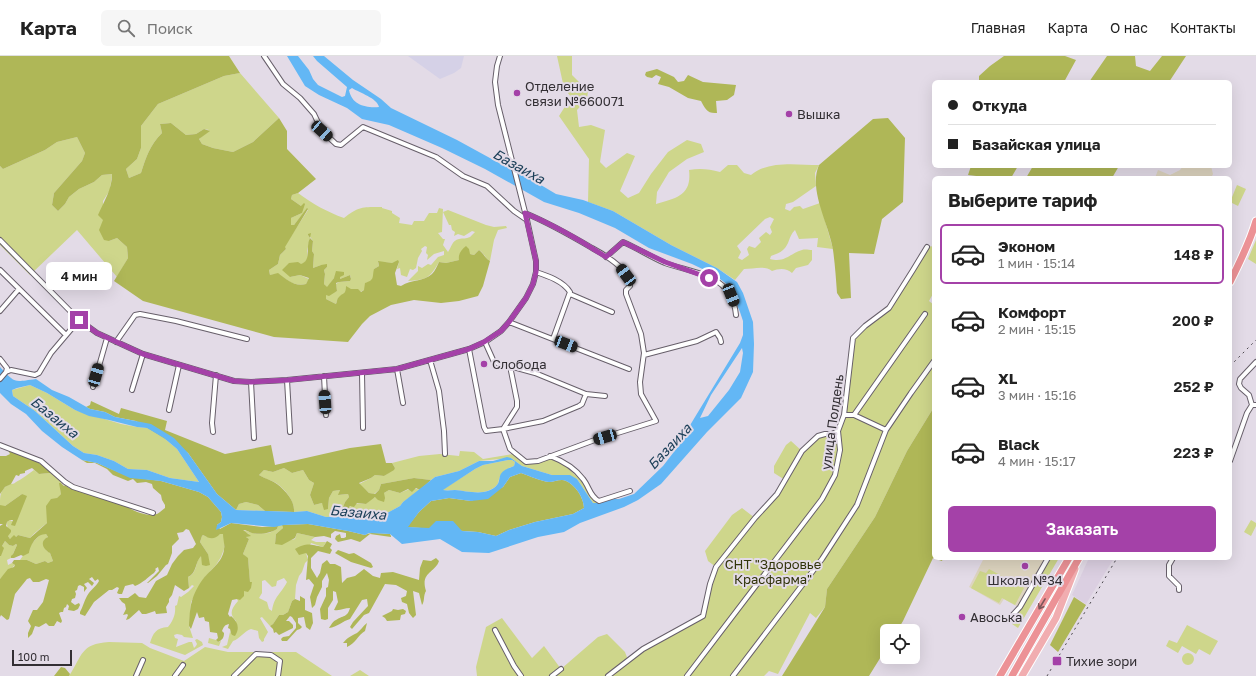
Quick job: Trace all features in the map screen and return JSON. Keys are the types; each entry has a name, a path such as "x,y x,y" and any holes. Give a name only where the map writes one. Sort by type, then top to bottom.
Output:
{"highway":[{"path":"1232,278 1252,234 1256,221"},
{"path":"1000,676 1068,560"},
{"path":"1012,676 1079,560"}],"main road":[{"path":"1022,676 1056,618 1079,560"}],"street":[{"path":"264,56 284,84 300,98 314,114 322,131 336,144 341,145 363,127 436,157 463,176 487,186 514,211 527,220"},
{"path":"0,240 79,320 97,333 143,354 234,381 251,382 288,380 397,369 469,349 484,342 501,331 509,322 526,298 533,284 536,272 536,261 527,220 498,104 495,82 496,66 500,56"},
{"path":"503,429 510,449 526,462 538,461 592,440 656,420 641,394 640,382 644,355 641,334 626,294 626,290 630,286 622,268 572,235 525,213"},
{"path":"606,257 623,242 665,262 714,279 731,295 735,305 736,315"},
{"name":"улица Полдень","path":"687,676 822,499 835,475 840,450 838,431 844,415 853,338 865,326 889,308 927,246"},
{"path":"0,270 66,335"},
{"path":"536,272 553,278 567,288 570,294 612,312"},
{"path":"0,311 19,289"},
{"path":"553,339 570,294"},
{"path":"116,342 135,315 140,314 176,321 247,339"},
{"path":"854,415 926,314"},
{"path":"0,379 6,372 11,370 35,375 38,373 51,353 79,320"},
{"path":"509,322 629,369"},
{"path":"644,355 697,341 716,332 721,342"},
{"path":"93,387 107,338"},
{"path":"484,342 494,362 535,373 586,394 605,396"},
{"path":"469,349 486,431 543,421 579,406 582,404 586,394"},
{"path":"132,390 143,354"},
{"path":"0,360 7,368 6,372"},
{"path":"430,360 439,391 445,454"},
{"path":"1232,455 1247,413 1254,405 1249,395 1241,388 1239,384 1240,379 1256,362"},
{"path":"733,676 822,559 857,505 886,430 932,364"},
{"path":"169,410 179,365"},
{"path":"503,429 517,407 510,366"},
{"path":"397,369 403,403"},
{"path":"362,373 363,428"},
{"path":"213,432 212,423 216,375"},
{"path":"324,376 326,415"},
{"path":"288,380 290,432"},
{"path":"251,382 254,438"},
{"path":"844,415 854,415 886,430"},
{"path":"608,676 643,649 703,616 710,584 716,567 755,518 777,494 802,451 818,436 832,434 838,431"},
{"path":"0,445 41,461 64,482 73,487 153,513"},
{"path":"550,456 563,462 577,472 584,480 594,499 599,501 630,491"},
{"path":"1008,620 1020,607 1047,560"},
{"path":"1172,560 1169,565 1169,576 1179,586 1179,590"},
{"path":"496,630 514,666 521,676"},
{"path":"234,676 256,654 271,655 280,661 278,676"},
{"path":"136,676 143,660"},
{"path":"175,676 183,665"},
{"path":"552,676 561,669"}],"shaded area":[{"path":"408,56 464,56 461,68 440,79"},
{"path":"1182,168 1212,168 1213,174 1212,176 1156,176 1158,170 1170,175"},
{"path":"983,560 1045,560 1018,607 1004,599 1000,605 969,587"},
{"path":"1088,560 1113,560 1086,604 1072,595"}],"green space":[{"path":"0,56 229,56 240,73 224,76 158,104 141,126 141,148 137,159 126,169 129,178 141,173 154,142 162,133 160,124 171,123 186,135 196,134 204,129 210,131 199,139 202,144 233,152 253,142 279,118 287,131 287,149 316,179 298,193 292,195 291,199 301,206 304,203 305,204 302,213 291,218 291,225 294,225 307,208 308,209 285,247 286,249 280,255 278,264 269,270 270,275 278,273 295,284 306,284 309,278 300,275 290,277 282,270 289,263 298,262 301,264 306,260 310,238 313,241 313,268 327,264 327,267 324,270 324,284 327,287 334,278 336,271 344,272 344,275 340,277 340,279 350,275 350,281 336,283 337,291 329,296 326,295 326,299 336,304 338,298 345,292 346,286 351,289 358,289 361,292 364,290 365,283 372,279 374,269 379,266 378,261 392,263 398,260 399,262 395,273 397,285 401,286 409,282 429,277 439,262 446,263 459,260 460,252 466,246 469,249 470,254 474,255 479,250 490,261 483,286 478,296 459,301 441,303 414,300 391,305 370,316 348,342 274,337 143,301 114,281 128,258 127,247 117,238 109,241 104,240 99,230 103,220 98,215 109,190 112,174 102,175 94,182 79,189 69,197 58,211 52,205 54,193 82,161 85,153 77,137 57,142 45,150 3,169 0,166"},
{"path":"557,56 572,56 572,75 588,91 587,99 577,110 579,127 591,125 605,130 600,162 606,168 627,153 635,156 620,191 628,198 639,193 668,152 687,140 701,144 704,152 687,159 669,172 657,192 656,204 670,200 682,194 688,185 689,170 704,169 720,172 728,165 737,165 744,173 751,175 758,170 775,165 819,165 815,173 816,186 793,202 786,204 785,209 790,211 794,207 800,206 803,209 820,203 833,249 817,247 818,238 799,239 795,230 785,248 771,256 770,259 780,260 802,250 812,250 812,260 808,265 796,268 792,273 783,269 772,271 766,268 744,269 735,280 717,268 671,245 613,211 588,202 589,159 559,116 571,97 564,88","holes":["770,217 774,219 770,227 772,232 770,235 766,232 759,238 761,242 755,248 749,246 747,249 749,255 742,260 738,258 741,252 737,246 765,219"]},
{"path":"1004,56 1065,56 1076,60 1065,80 979,80 979,76"},
{"path":"1107,56 1135,56 1136,66 1150,71 1162,56 1186,56 1170,80 1090,80"},
{"path":"657,69 674,77 678,82 684,81 688,75 703,82 736,85 734,95 727,100 716,101 717,113 711,113 701,101 688,98 669,87 658,84 661,77 656,75 652,78 645,75 646,72"},
{"path":"240,73 279,118 253,142 233,152 202,144 199,139 209,130 204,129 196,134 186,135 171,123 160,124 162,133 154,142 141,173 129,178 126,169 137,159 141,148 141,126 158,104 224,76"},
{"path":"888,118 905,138 903,202 882,219 874,254 849,253 851,298 841,299 837,293 834,255 831,240 820,207 816,185 816,175 819,165 873,119"},
{"path":"77,137 85,153 82,161 54,193 52,205 58,211 69,197 79,189 94,182 102,175 112,174 110,190 103,201 103,220 109,241 117,238 127,247 128,258 117,277 77,230 30,275 0,245 0,166 3,169 45,150 57,142"},
{"path":"970,168 1017,168 1012,176 968,175"},
{"path":"1032,168 1118,168 1113,176 1027,176"},
{"path":"1237,185 1246,189 1238,206 1232,203 1232,197"},
{"path":"298,193 320,207 344,218 358,209 382,207 392,211 392,213 400,218 399,223 412,225 414,221 424,221 429,213 437,213 439,208 443,209 442,232 438,233 443,239 445,239 443,245 448,252 455,241 470,237 475,232 472,231 464,236 458,234 454,236 455,232 452,230 451,225 449,225 443,212 448,210 486,225 494,227 506,226 507,228 498,230 494,240 490,261 479,250 474,255 470,254 459,260 446,263 439,262 433,272 427,277 419,280 408,281 418,271 418,266 422,268 428,264 431,265 438,257 444,255 444,251 434,254 427,260 427,247 425,246 421,249 422,251 418,258 416,268 413,270 410,269 407,277 401,275 400,268 397,269 399,262 378,262 379,266 374,269 374,278 364,290 360,292 346,291 338,298 336,304 326,299 326,295 337,291 336,284 339,282 350,281 350,275 340,279 340,277 334,278 327,288 324,284 324,270 327,267 321,265 313,268 313,241 308,234 310,238 307,251 308,258 290,277 300,275 309,279 306,284 295,284 278,274 270,275 269,270 278,264 280,255 286,249 284,247 308,210 307,209 294,225 291,225 291,218 302,213 301,206 291,199 292,195"},
{"path":"1256,240 1256,264 1248,259"},
{"name":"СНТ \"Здоровье Красфарма\"","path":"932,246 932,296 929,301 932,303 932,410 907,451 875,517 827,589 825,607 816,618 810,613 778,674 769,671 764,676 477,676 476,667 486,627 502,618 532,658 544,646 561,669 598,637 607,634 625,652 628,660 643,649 703,616 716,567 708,561 705,551 732,515 742,508 755,518 777,494 785,480 774,473 774,466 786,445 791,441 802,451 818,436 838,431 844,415 853,338 889,308 927,247"},
{"path":"30,385 47,393 75,410 121,424 147,428 164,438 177,449 199,482 170,478 147,470 128,469 114,461 97,455 84,453 73,446 35,411 13,396 12,390"},
{"path":"91,401 119,414 121,408 167,421 165,430 225,454 271,445 275,465 350,448 381,444 386,463 392,463 395,468 384,476 375,475 359,483 369,493 375,494 379,490 381,484 414,478 431,480 420,490 416,488 412,492 408,489 400,493 389,490 384,493 384,502 375,497 366,504 357,503 354,507 350,506 346,512 342,510 349,497 348,494 338,495 340,490 333,491 329,498 328,509 324,510 322,503 314,505 310,495 314,483 309,480 303,470 292,473 284,468 273,472 264,470 259,475 275,483 284,490 293,504 294,512 265,511 258,505 246,502 239,504 236,510 217,494 188,453 136,421 115,417 105,412 86,407 90,405"},
{"path":"932,410 932,560 903,621 901,624 880,624 880,658 869,676 782,676 825,607 827,589 875,517 907,451"},
{"path":"8,450 44,466 62,481 50,473 39,474 32,468 19,476 16,475 11,484 5,487 0,494 0,456 10,454"},
{"path":"460,451 474,452 483,459 513,454 525,463 552,459 562,463 582,481 594,501 599,503 593,503 577,479 570,476 552,475 522,466 511,458 479,461 459,471 435,477 431,480 414,478 381,484 379,490 374,494 369,493 359,484 375,475 384,476 395,468 392,463 419,456 440,454 459,456"},
{"path":"82,460 97,463 130,477 161,481 199,492 208,497 221,512 221,522 217,525 220,529 231,523 262,527 278,526 277,529 269,533 262,534 255,534 243,530 251,536 246,537 249,539 243,554 248,558 250,582 252,582 251,588 248,592 244,591 244,596 240,600 232,600 228,614 238,625 235,636 231,634 230,629 228,628 229,624 227,624 224,626 222,631 224,633 222,640 218,642 216,640 218,638 217,633 210,632 209,622 205,621 204,617 199,618 197,612 191,629 189,626 191,607 196,591 203,579 219,562 223,554 223,534 212,538 202,536 200,542 208,554 210,565 202,565 201,556 199,558 193,573 188,577 189,588 184,591 175,585 166,607 167,613 156,614 155,611 142,614 139,610 126,620 128,615 123,615 126,609 125,604 119,598 128,598 135,593 139,597 146,598 156,581 167,575 178,556 184,550 193,548 196,544 189,530 186,529 183,532 177,533 179,539 172,546 172,553 168,564 157,576 147,583 159,571 158,567 155,569 156,570 154,573 135,586 133,584 125,586 122,594 117,593 119,588 117,587 109,590 94,602 85,616 80,614 80,612 88,594 99,581 98,579 95,581 92,577 89,579 94,583 92,586 88,582 84,584 87,588 84,592 84,587 80,585 75,591 75,598 72,599 71,602 75,605 79,603 80,605 78,609 74,611 68,610 69,606 67,604 63,612 59,613 62,621 61,623 57,621 54,626 49,626 46,623 39,627 35,626 32,634 28,638 28,633 31,626 28,621 33,610 37,610 43,602 49,580 46,579 39,582 33,582 30,578 27,579 15,594 9,619 7,620 1,615 0,617 0,579 8,569 14,567 15,565 12,563 14,560 27,560 36,564 45,561 48,563 53,561 50,553 43,545 45,539 48,537 46,534 43,534 34,540 29,553 14,558 11,558 11,556 17,545 9,545 5,541 2,546 4,548 0,556 0,526 3,524 0,524 0,505 5,506 22,494 27,496 15,526 11,525 13,520 7,522 6,526 11,530 8,536 10,539 14,535 16,537 18,535 30,538 47,523 46,506 51,499 57,498 61,494 59,483 69,488 126,506 136,512 153,515 165,508 161,495 153,488 152,484 146,482 137,483 133,479 128,481 113,475 107,469 95,463 87,463"},
{"path":"508,460 515,462 514,466 501,475 497,485 493,489 482,492 442,490 483,465"},
{"path":"284,468 292,473 303,470 309,480 314,483 310,495 314,505 322,503 328,509 329,498 333,491 340,490 339,495 348,494 349,497 342,510 346,512 352,505 366,504 372,498 383,495 389,490 400,493 412,489 420,490 403,502 400,506 380,517 374,515 326,517 307,511 294,512 293,504 283,489 276,483 259,475 264,470 273,472"},
{"path":"34,470 39,474 50,473 62,481 60,483 61,494 51,507 47,523 30,538 18,535 10,539 8,536 7,522 10,520 15,523 25,499 22,494 5,506 1,506 0,501 2,490"},
{"path":"521,473 539,480 551,482 562,480 570,483 580,495 584,508 573,514 535,522 509,530 496,536 478,532 407,527 419,512 431,501 449,498 471,501 503,487 510,477"},
{"path":"246,502 258,505 265,511 236,510 239,504"},
{"path":"1251,520 1256,523 1256,526 1251,536 1244,532"},
{"path":"308,524 365,535 374,533 390,534 391,537 370,534 360,542 351,539 338,542 335,539 336,536 340,534 341,538 344,538 346,537 346,533 335,531 331,534 331,538 324,536 315,537 297,533 295,538 282,545 275,544 276,534 283,528 282,525"},
{"path":"282,525 283,528 276,534 275,544 295,539 297,533 315,537 311,540 316,542 326,542 323,547 311,543 306,553 308,560 305,563 296,585 295,599 292,601 288,612 283,615 279,615 270,626 262,617 260,618 268,632 264,641 262,642 259,638 258,631 251,629 233,641 228,649 222,647 227,645 230,632 233,635 236,621 232,616 232,609 238,601 237,599 250,583 248,559 243,554 249,539 246,537 249,534 243,530 256,534 269,533 277,529 278,526","holes":["284,578 287,582 276,598 272,611 269,609 267,602 259,598 262,593 262,581 265,580 272,587 276,586 277,581"]},
{"path":"42,534 46,534 48,537 43,542 53,561 48,563 45,561 36,564 27,560 21,561 20,560 30,546"},
{"path":"224,534 224,549 221,557 204,578 191,602 189,626 193,638 184,637 177,634 174,635 175,638 178,639 176,647 192,642 194,648 197,644 195,640 197,639 202,642 203,645 185,655 150,643 152,636 158,630 168,627 175,615 175,606 177,605 179,596 181,597 194,586 192,585 189,588 188,577 195,570 201,555 202,560 208,554 200,542 202,536 207,537"},
{"path":"5,541 9,545 17,545 11,558 7,560 8,565 12,563 15,565 0,579 0,556 2,546"},
{"path":"327,541 332,544 330,554 318,551 311,558 311,568 317,578 322,564 327,560 330,564 335,564 341,567 342,583 347,578 355,576 364,569 373,576 380,578 381,573 393,572 419,580 420,568 423,560 431,561 436,558 439,561 437,565 426,576 426,591 422,605 419,593 413,591 416,615 413,618 409,613 407,604 402,602 401,598 406,596 407,591 396,585 385,584 369,613 364,615 352,629 350,627 353,622 368,606 367,599 362,600 350,619 329,628 334,621 346,615 350,608 334,610 338,602 336,592 333,591 333,600 328,608 328,619 321,619 320,609 326,596 326,588 328,587 329,580 327,573 322,581 322,587 315,605 312,608 310,597 314,585 309,579 306,580 308,556 306,553 299,555 295,549 306,545 323,547"},
{"path":"338,550 349,554 354,553 371,563 373,567 371,568 351,562 335,553"},
{"path":"1050,560 1058,560 1018,628 1012,624"},
{"path":"989,569 1024,588 1015,605 1002,598 999,603 971,588 980,571 986,573"},
{"path":"300,596 305,599 305,610 312,613 313,623 310,630 306,627 304,617 298,618 298,623 302,627 297,630 287,641 282,641 281,639 283,637 289,636 296,628 296,623 292,617 290,616 286,621 289,621 293,625 293,628 279,635 276,632 274,633 270,626 279,615 283,615 288,612 292,601 295,599 300,601"},
{"path":"1074,597 1086,605 1058,652 1050,645"},
{"path":"393,609 403,609 406,611 405,614 401,615 400,620 387,621 382,616"},
{"path":"367,623 365,631 352,644 347,647 347,643 343,643 358,632"},
{"path":"1187,625 1218,641 1210,655 1199,649 1196,654 1182,646 1178,653 1166,646 1169,640 1177,643"},
{"path":"209,638 218,642 221,641 219,646 208,643"},
{"path":"109,642 142,643 150,648 184,661 205,647 228,652 296,652 332,676 69,676 83,652 87,648 92,645"},
{"path":"1186,653 1190,653 1194,659 1190,665 1186,665 1182,661 1182,657"},
{"path":"61,667 65,668 70,674 69,676 54,676"},
{"path":"360,670 369,676 350,676"}],"water":[{"path":"287,56 298,56 318,85 342,97 345,96 347,87 313,56 324,56 391,108 519,172 556,194 583,200 613,211 671,245 717,268 737,282 743,293 753,322 754,344 753,372 741,398 707,432 661,484 638,500 624,507 580,523 564,532 538,537 489,553 462,552 440,539 402,544 390,534 369,533 365,535 308,524 274,527 231,523 216,530 217,525 221,522 221,512 208,497 199,492 161,481 130,478 97,463 82,460 62,447 42,431 26,414 11,404 0,393 0,367 12,379 23,381 36,379 52,390 69,397 90,409 105,412 115,417 151,424 174,438 188,453 217,494 236,510 307,511 326,517 374,515 380,517 400,506 435,477 459,471 479,461 493,461 507,457 511,458 522,466 552,475 570,475 577,479 593,503 599,503 634,494 663,466 687,435 689,427 740,343 743,335 743,321 729,286 715,275 692,264 649,248 615,228 579,213 544,202 485,169 442,148 389,125 362,119 347,108 319,95 305,86","holes":["352,88 368,96 375,101 379,107 364,106 356,102 349,90","742,348 743,353 740,372 729,390 708,416 700,418 711,395","30,385 47,393 75,410 89,416 147,428 164,438 177,449 199,482 170,478 147,470 128,469 114,461 97,455 84,453 73,446 35,411 13,396 12,390","508,460 515,462 514,466 502,472 497,485 488,491 477,492 443,490 483,465","521,473 539,480 551,482 562,480 566,481 577,490 584,504 584,508 573,514 535,522 509,530 496,536 478,532 462,531 453,521 436,521 429,528 408,527 419,512 431,501 449,498 471,501 488,499 503,487 510,477"]}],"railway":[{"path":"1232,364 1256,340"},
{"path":"1047,676 1116,560"}],"place":[{"name":"Отделение связи №660071","path":"517,93"},
{"name":"Вышка","path":"789,114"},
{"name":"Слобода","path":"484,364"},
{"name":"Школа №34","path":"1025,566"},
{"name":"Авоська","path":"962,617"},
{"name":"Тихие зори","path":"1057,661"}],"route":[{"path":"79,320 97,333 143,354 234,381 251,382 288,380 397,369 469,349 484,342 501,331 509,322 526,298 533,284 536,272 536,261 525,213 572,235 606,257 623,242 665,262 709,278"}],"water label":[{"name":"Базаиха","path":"519,166"},
{"name":"Базаиха","path":"55,417"},
{"name":"Базаиха","path":"669,446"},
{"name":"Базаиха","path":"358,512"}]}
